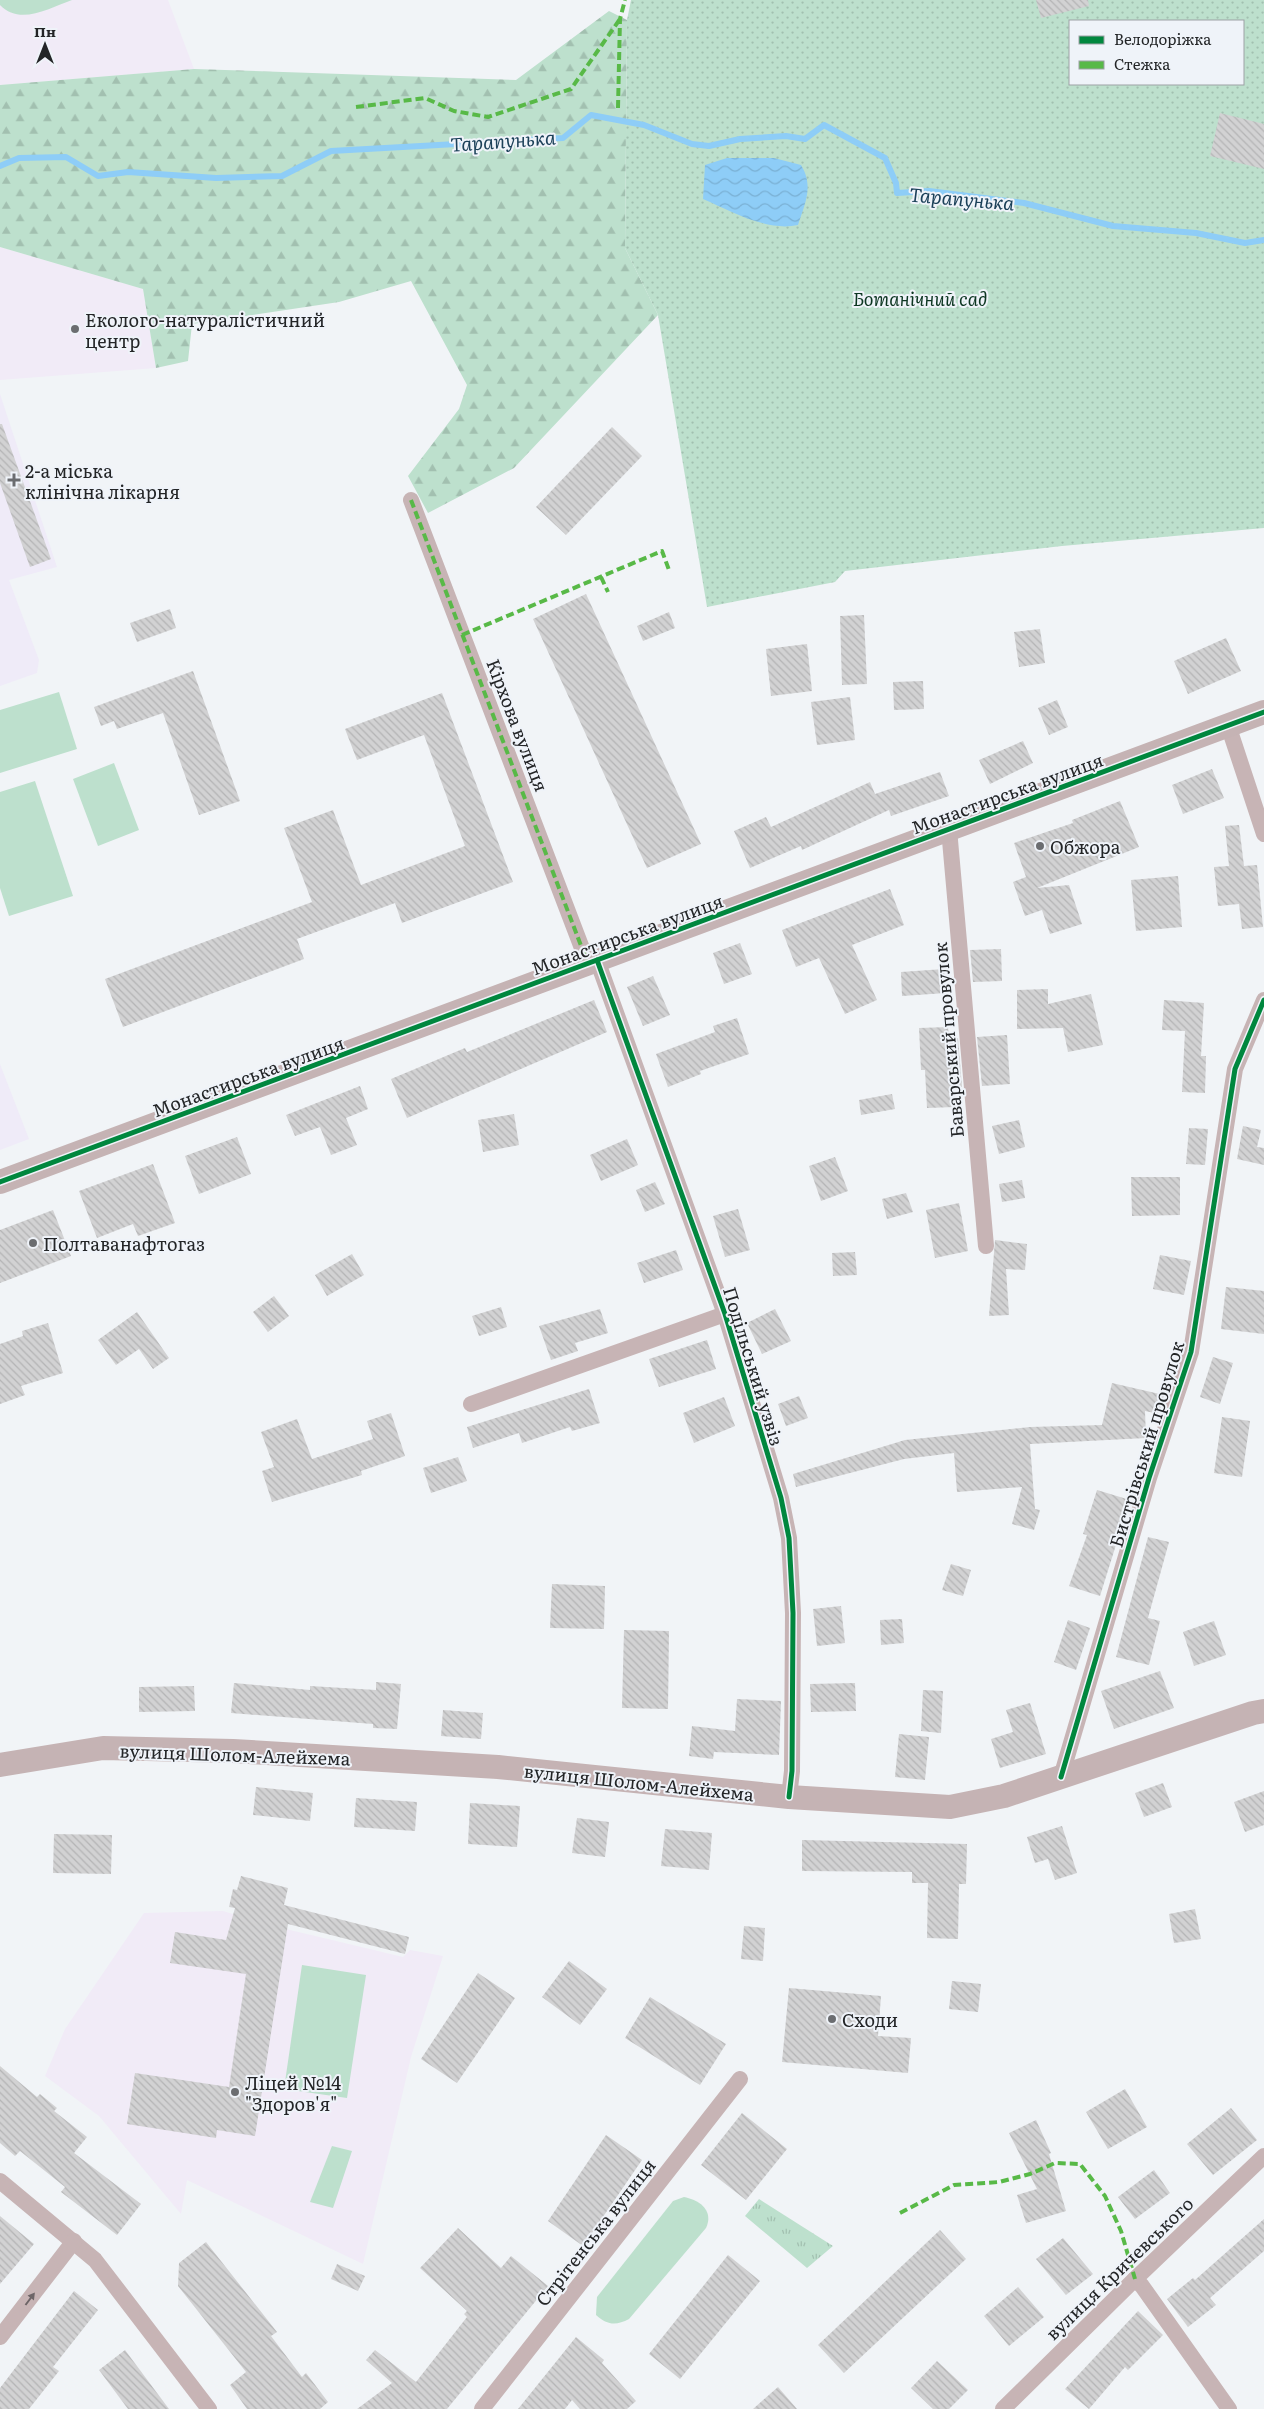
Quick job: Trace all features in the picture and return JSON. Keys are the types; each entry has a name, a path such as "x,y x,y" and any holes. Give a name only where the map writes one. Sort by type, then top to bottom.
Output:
{"street":[{"name":"Кірхова вулиця","path":"410,500 592,962"},
{"name":"Монастирська вулиця","path":"0,1182 1264,712"},
{"path":"1228,725 1264,834"},
{"name":"Баварський провулок","path":"949,829 986,1246"},
{"name":"Подільський узвіз","path":"592,962 725,1314 781,1498 789,1538 793,1613 792,1771 789,1797"},
{"name":"Бистрівський провулок","path":"1061,1777 1146,1487 1191,1352 1235,1069 1264,1000"},
{"path":"471,1404 725,1314"},
{"name":"вулиця Шолом-Алейхема","path":"0,1765 103,1748 233,1751 498,1768 789,1797 950,1807 1004,1796 1253,1713 1264,1711"},
{"name":"Стрітенська вулиця","path":"482,2409 740,2079"},
{"name":"вулиця Кричевського","path":"1003,2409 1264,2156"},
{"path":"0,2181 95,2260 209,2409"},
{"path":"0,2338 74,2241"},
{"path":"1135,2279 1142,2286 1229,2409"}],"shaded area":[{"path":"0,0 168,0 194,69 0,85"},
{"name":"Еколого-натуралістичний центр","path":"0,247 143,289 156,368 0,380"},
{"name":"2-а міська клінічна лікарня","path":"0,394 57,567 9,580 39,660 37,673 0,686"},
{"path":"0,1064 29,1139 0,1150"},
{"name":"Ліцей №14 \"Здоров'я\"","path":"223,1911 265,1924 403,1957 410,1950 443,1956 411,2057 363,2264 187,2180 181,2214 99,2116 45,2076 65,2029 144,1913"}],"green space":[{"path":"0,0 72,0 44,11 26,15 8,11 0,5"},
{"name":"Ботанічний сад","path":"631,0 1264,0 1264,528 1062,546 845,571 835,582 707,607 658,315 625,248 627,20"},
{"path":"609,11 627,20 625,248 658,315 514,468 428,513 408,476 459,409 467,385 411,281 339,302 192,324 188,361 156,368 143,289 0,247 0,85 194,69 516,80"},
{"path":"59,692 77,749 0,773 0,710"},
{"path":"114,763 139,830 98,846 73,779"},
{"path":"35,781 73,896 9,916 0,888 0,792"},
{"path":"302,1965 366,1975 347,2098 284,2089"},
{"path":"332,2146 352,2151 333,2208 310,2202"},
{"path":"684,2197 690,2198 704,2207 708,2216 706,2228 629,2319 620,2323 608,2323 600,2318 596,2315 597,2297 673,2201"},
{"path":"759,2199 833,2246 807,2268 745,2216"}],"water":[{"path":"727,158 774,158 801,165 808,187 798,225 774,226 762,223 703,199 705,165"}],"building":[{"path":"1036,0 1088,0 1089,6 1041,18"},
{"path":"1220,113 1264,124 1264,169 1210,156"},
{"path":"0,424 2,424 51,559 30,567 0,483"},
{"path":"612,427 642,456 566,535 536,507"},
{"path":"586,594 701,844 647,868 533,619"},
{"path":"170,609 176,628 137,642 130,623"},
{"path":"669,612 675,628 643,641 637,626"},
{"path":"864,615 867,684 842,685 840,616"},
{"path":"1040,629 1045,663 1019,667 1014,632"},
{"path":"1226,638 1241,671 1188,694 1174,661"},
{"path":"807,644 812,691 771,696 766,649"},
{"path":"193,671 240,801 199,815 163,713 117,729 114,721 101,726 94,707"},
{"path":"923,681 924,709 894,710 893,682"},
{"path":"442,693 513,882 402,923 395,903 297,939 304,959 123,1027 105,979 312,902 284,828 333,810 361,885 465,846 424,735 357,760 345,729"},
{"path":"850,697 855,740 817,745 811,702"},
{"path":"1057,700 1068,727 1049,735 1038,708"},
{"path":"1023,741 1033,763 990,784 979,760"},
{"path":"1212,769 1224,798 1183,814 1172,785"},
{"path":"940,772 949,796 891,816 889,810 802,850 801,846 750,868 734,831 766,817 771,827 870,782 875,794"},
{"path":"1120,801 1139,847 1037,888 1069,885 1082,924 1050,934 1042,910 1025,916 1013,882 1026,877 1014,843 1073,823 1072,820"},
{"path":"1239,825 1244,866 1257,865 1263,927 1242,929 1239,904 1218,906 1214,867 1229,866 1225,826"},
{"path":"1178,876 1182,927 1136,931 1131,880"},
{"path":"890,889 904,925 852,945 877,1000 845,1014 819,958 796,967 782,930"},
{"path":"740,943 752,974 724,984 713,953"},
{"path":"1001,949 1002,981 973,982 970,950"},
{"path":"944,969 946,993 902,996 901,972"},
{"path":"653,976 670,1015 643,1026 627,987"},
{"path":"1048,989 1048,1004 1091,994 1103,1045 1068,1052 1063,1028 1017,1029 1017,990"},
{"path":"594,1000 607,1032 407,1118 391,1079 465,1048 467,1052"},
{"path":"1164,1000 1204,1003 1201,1056 1206,1056 1205,1093 1182,1092 1185,1031 1162,1030"},
{"path":"737,1018 749,1054 700,1071 701,1074 668,1087 656,1054 715,1032 713,1026"},
{"path":"948,1027 949,1038 958,1038 962,1087 954,1087 955,1107 927,1108 925,1070 921,1070 919,1028"},
{"path":"1007,1035 1010,1084 982,1086 977,1037"},
{"path":"360,1086 368,1109 346,1118 357,1145 331,1155 320,1127 295,1136 286,1115"},
{"path":"892,1094 895,1109 861,1115 859,1100"},
{"path":"514,1114 519,1145 483,1152 478,1120"},
{"path":"1019,1120 1025,1147 999,1154 992,1126"},
{"path":"1243,1126 1261,1130 1257,1147 1264,1148 1264,1165 1237,1159"},
{"path":"1189,1128 1208,1129 1205,1165 1186,1164"},
{"path":"237,1137 251,1174 199,1194 185,1156"},
{"path":"627,1139 638,1165 601,1181 590,1155"},
{"path":"835,1157 848,1191 821,1201 809,1166"},
{"path":"153,1164 175,1223 138,1236 133,1224 97,1238 79,1191"},
{"path":"1131,1177 1180,1177 1180,1215 1132,1216"},
{"path":"1022,1180 1025,1198 1002,1202 999,1184"},
{"path":"655,1182 665,1204 645,1212 636,1190"},
{"path":"906,1193 913,1212 887,1219 882,1199"},
{"path":"959,1203 968,1251 935,1258 926,1210"},
{"path":"738,1209 750,1250 725,1257 713,1216"},
{"name":"Полтаванафтогаз","path":"53,1210 71,1256 0,1283 0,1230"},
{"path":"995,1240 1027,1244 1025,1270 1006,1269 1009,1315 989,1316"},
{"path":"676,1250 683,1270 644,1283 637,1263"},
{"path":"855,1252 857,1275 833,1276 832,1253"},
{"path":"352,1254 364,1275 327,1296 315,1275"},
{"path":"1160,1255 1191,1261 1184,1295 1153,1289"},
{"path":"1226,1287 1264,1291 1264,1334 1221,1329"},
{"path":"274,1296 289,1316 268,1332 253,1312"},
{"path":"501,1307 507,1327 479,1336 472,1316"},
{"path":"600,1309 608,1333 575,1343 578,1351 551,1360 539,1326"},
{"path":"775,1309 791,1341 762,1354 747,1323"},
{"path":"137,1312 169,1358 153,1369 139,1349 116,1365 98,1340"},
{"path":"48,1323 63,1373 21,1386 25,1395 0,1404 0,1344 23,1336 22,1331"},
{"path":"707,1340 716,1369 659,1387 649,1359"},
{"path":"1213,1357 1233,1363 1220,1404 1200,1397"},
{"path":"1112,1383 1164,1395 1159,1414 1145,1411 1146,1438 1030,1444 1035,1509 1040,1510 1034,1530 1012,1524 1022,1487 957,1492 954,1453 904,1459 796,1487 793,1474 905,1440 1030,1427 1102,1425"},
{"path":"589,1389 600,1423 572,1431 570,1427 522,1443 519,1433 473,1448 467,1427"},
{"path":"799,1396 808,1418 786,1426 778,1404"},
{"path":"724,1397 735,1426 694,1443 683,1413"},
{"path":"391,1413 405,1456 361,1471 362,1475 272,1502 262,1471 274,1467 261,1432 297,1419 312,1459 373,1439 367,1421"},
{"path":"1222,1417 1250,1421 1242,1477 1214,1473"},
{"path":"458,1457 467,1481 431,1493 423,1468"},
{"path":"1097,1490 1130,1500 1100,1596 1069,1586 1087,1535 1083,1534"},
{"path":"1148,1537 1169,1542 1148,1618 1160,1621 1149,1665 1116,1657"},
{"path":"951,1564 971,1570 963,1596 942,1590"},
{"path":"552,1584 605,1586 604,1629 550,1628"},
{"path":"841,1606 845,1643 817,1646 813,1609"},
{"path":"902,1619 904,1643 881,1645 880,1620"},
{"path":"1068,1620 1090,1628 1076,1670 1054,1662"},
{"path":"1214,1621 1226,1655 1194,1666 1183,1632"},
{"path":"624,1630 669,1631 668,1709 622,1708"},
{"path":"1160,1671 1174,1708 1114,1729 1101,1691"},
{"path":"376,1682 401,1684 397,1729 373,1728 373,1724 231,1713 234,1683 310,1690 310,1686 376,1690"},
{"path":"855,1683 856,1711 811,1712 810,1684"},
{"path":"194,1686 195,1711 139,1712 139,1687"},
{"path":"923,1690 943,1691 941,1733 921,1731"},
{"path":"737,1699 781,1701 779,1755 714,1752 713,1759 689,1756 692,1726 735,1731"},
{"path":"1030,1703 1046,1754 1000,1768 991,1739 1013,1732 1006,1710"},
{"path":"443,1710 483,1713 481,1739 441,1736"},
{"path":"899,1734 929,1737 925,1780 895,1777"},
{"path":"1163,1783 1172,1807 1144,1817 1135,1793"},
{"path":"256,1787 313,1793 310,1821 253,1815"},
{"path":"1264,1791 1264,1825 1245,1832 1234,1802"},
{"path":"356,1798 417,1802 415,1831 354,1827"},
{"path":"470,1803 520,1806 517,1847 468,1844"},
{"path":"577,1818 609,1822 605,1857 572,1853"},
{"path":"1062,1826 1077,1873 1055,1880 1048,1859 1035,1863 1027,1837"},
{"path":"665,1829 712,1833 709,1870 661,1866"},
{"path":"54,1834 112,1835 111,1874 53,1873"},
{"path":"802,1840 967,1844 966,1884 959,1884 958,1939 927,1938 928,1883 912,1883 912,1872 802,1871"},
{"path":"241,1876 288,1888 284,1905 409,1937 405,1954 288,1924 255,2136 217,2130 216,2138 127,2124 135,2073 229,2087 246,1974 170,1963 175,1932 226,1940 235,1908 229,1907 233,1889 237,1890"},
{"path":"1195,1909 1201,1939 1174,1943 1169,1914"},
{"path":"744,1926 765,1928 763,1961 741,1959"},
{"path":"569,1961 607,1989 580,2025 542,1997"},
{"path":"478,1973 515,1998 457,2083 421,2059"},
{"path":"952,1981 981,1984 978,2012 949,2009"},
{"name":"Сходи","path":"789,1988 881,1996 878,2036 911,2038 908,2073 782,2062"},
{"path":"650,1997 726,2044 700,2085 625,2038"},
{"path":"0,2066 37,2097 40,2094 57,2108 54,2111 87,2137 74,2153 141,2204 117,2235 61,2192 65,2187 20,2151 15,2156 0,2143"},
{"path":"1125,2089 1147,2127 1108,2149 1086,2112"},
{"path":"1231,2108 1257,2140 1213,2175 1187,2144"},
{"path":"742,2113 787,2149 746,2200 701,2165"},
{"path":"1036,2120 1051,2153 1049,2154 1066,2211 1026,2223 1017,2195 1037,2189 1009,2133"},
{"path":"606,2135 642,2160 583,2246 548,2221"},
{"path":"1154,2170 1170,2193 1135,2219 1118,2197"},
{"path":"0,2216 34,2244 0,2284"},
{"path":"1264,2219 1264,2251 1210,2298 1216,2305 1188,2327 1167,2299 1193,2278 1195,2280"},
{"path":"458,2228 501,2268 511,2256 548,2286 447,2409 357,2409 392,2383 366,2360 375,2350 416,2382 467,2317 464,2314 467,2311 420,2268"},
{"path":"940,2230 966,2259 844,2373 818,2345"},
{"path":"1063,2238 1093,2274 1066,2295 1036,2259"},
{"path":"206,2242 277,2332 271,2336 302,2377 306,2373 328,2402 320,2409 247,2409 230,2385 246,2372 178,2286 179,2263"},
{"path":"728,2255 760,2281 680,2379 649,2354"},
{"path":"337,2264 365,2276 358,2291 331,2279"},
{"path":"1018,2287 1044,2317 1009,2346 984,2316"},
{"path":"74,2291 98,2310 53,2367 59,2371 29,2409 0,2409 0,2388"},
{"path":"1138,2311 1163,2335 1128,2370 1125,2367 1089,2409 1065,2389"},
{"path":"576,2337 604,2360 602,2363 636,2401 627,2409 580,2409 572,2400 565,2409 518,2409"},
{"path":"125,2350 169,2409 128,2409 99,2370"},
{"path":"937,2361 968,2390 949,2409 933,2409 911,2388"},
{"path":"778,2387 797,2409 753,2409"}],"waterway":[{"name":"Тарапунька","path":"0,166 19,158 66,157 98,176 128,172 216,178 282,176 331,151 563,138 591,115 644,125 692,144 709,146 740,139 786,136 805,139 824,125 885,158 896,183 897,193 929,191 1024,203 1113,226 1196,233 1245,243 1264,240"}],"marked path":[{"path":"618,108 620,19 625,0"},
{"path":"356,107 425,98 454,111 488,117 571,89 620,19"},
{"path":"411,500 588,964"},
{"path":"462,635 662,551 669,570"},
{"path":"601,577 608,592"},
{"path":"900,2213 954,2185 999,2182 1030,2174 1055,2163 1080,2164 1105,2196 1121,2231 1135,2279"}],"cycle path":[{"path":"0,1182 1264,712"},
{"path":"597,960 725,1314 781,1498 789,1538 793,1613 792,1771 789,1797"},
{"path":"1061,1777 1149,1478 1191,1352 1235,1069 1264,1000"}],"place":[{"name":"Еколого-натуралістичний центр","path":"75,329"},
{"name":"2-а міська клінічна лікарня","path":"14,480"},
{"name":"Обжора","path":"1040,846"},
{"name":"Полтаванафтогаз","path":"33,1243"},
{"name":"Сходи","path":"832,2019"},
{"name":"Ліцей №14 \"Здоров'я\"","path":"235,2092"}]}
